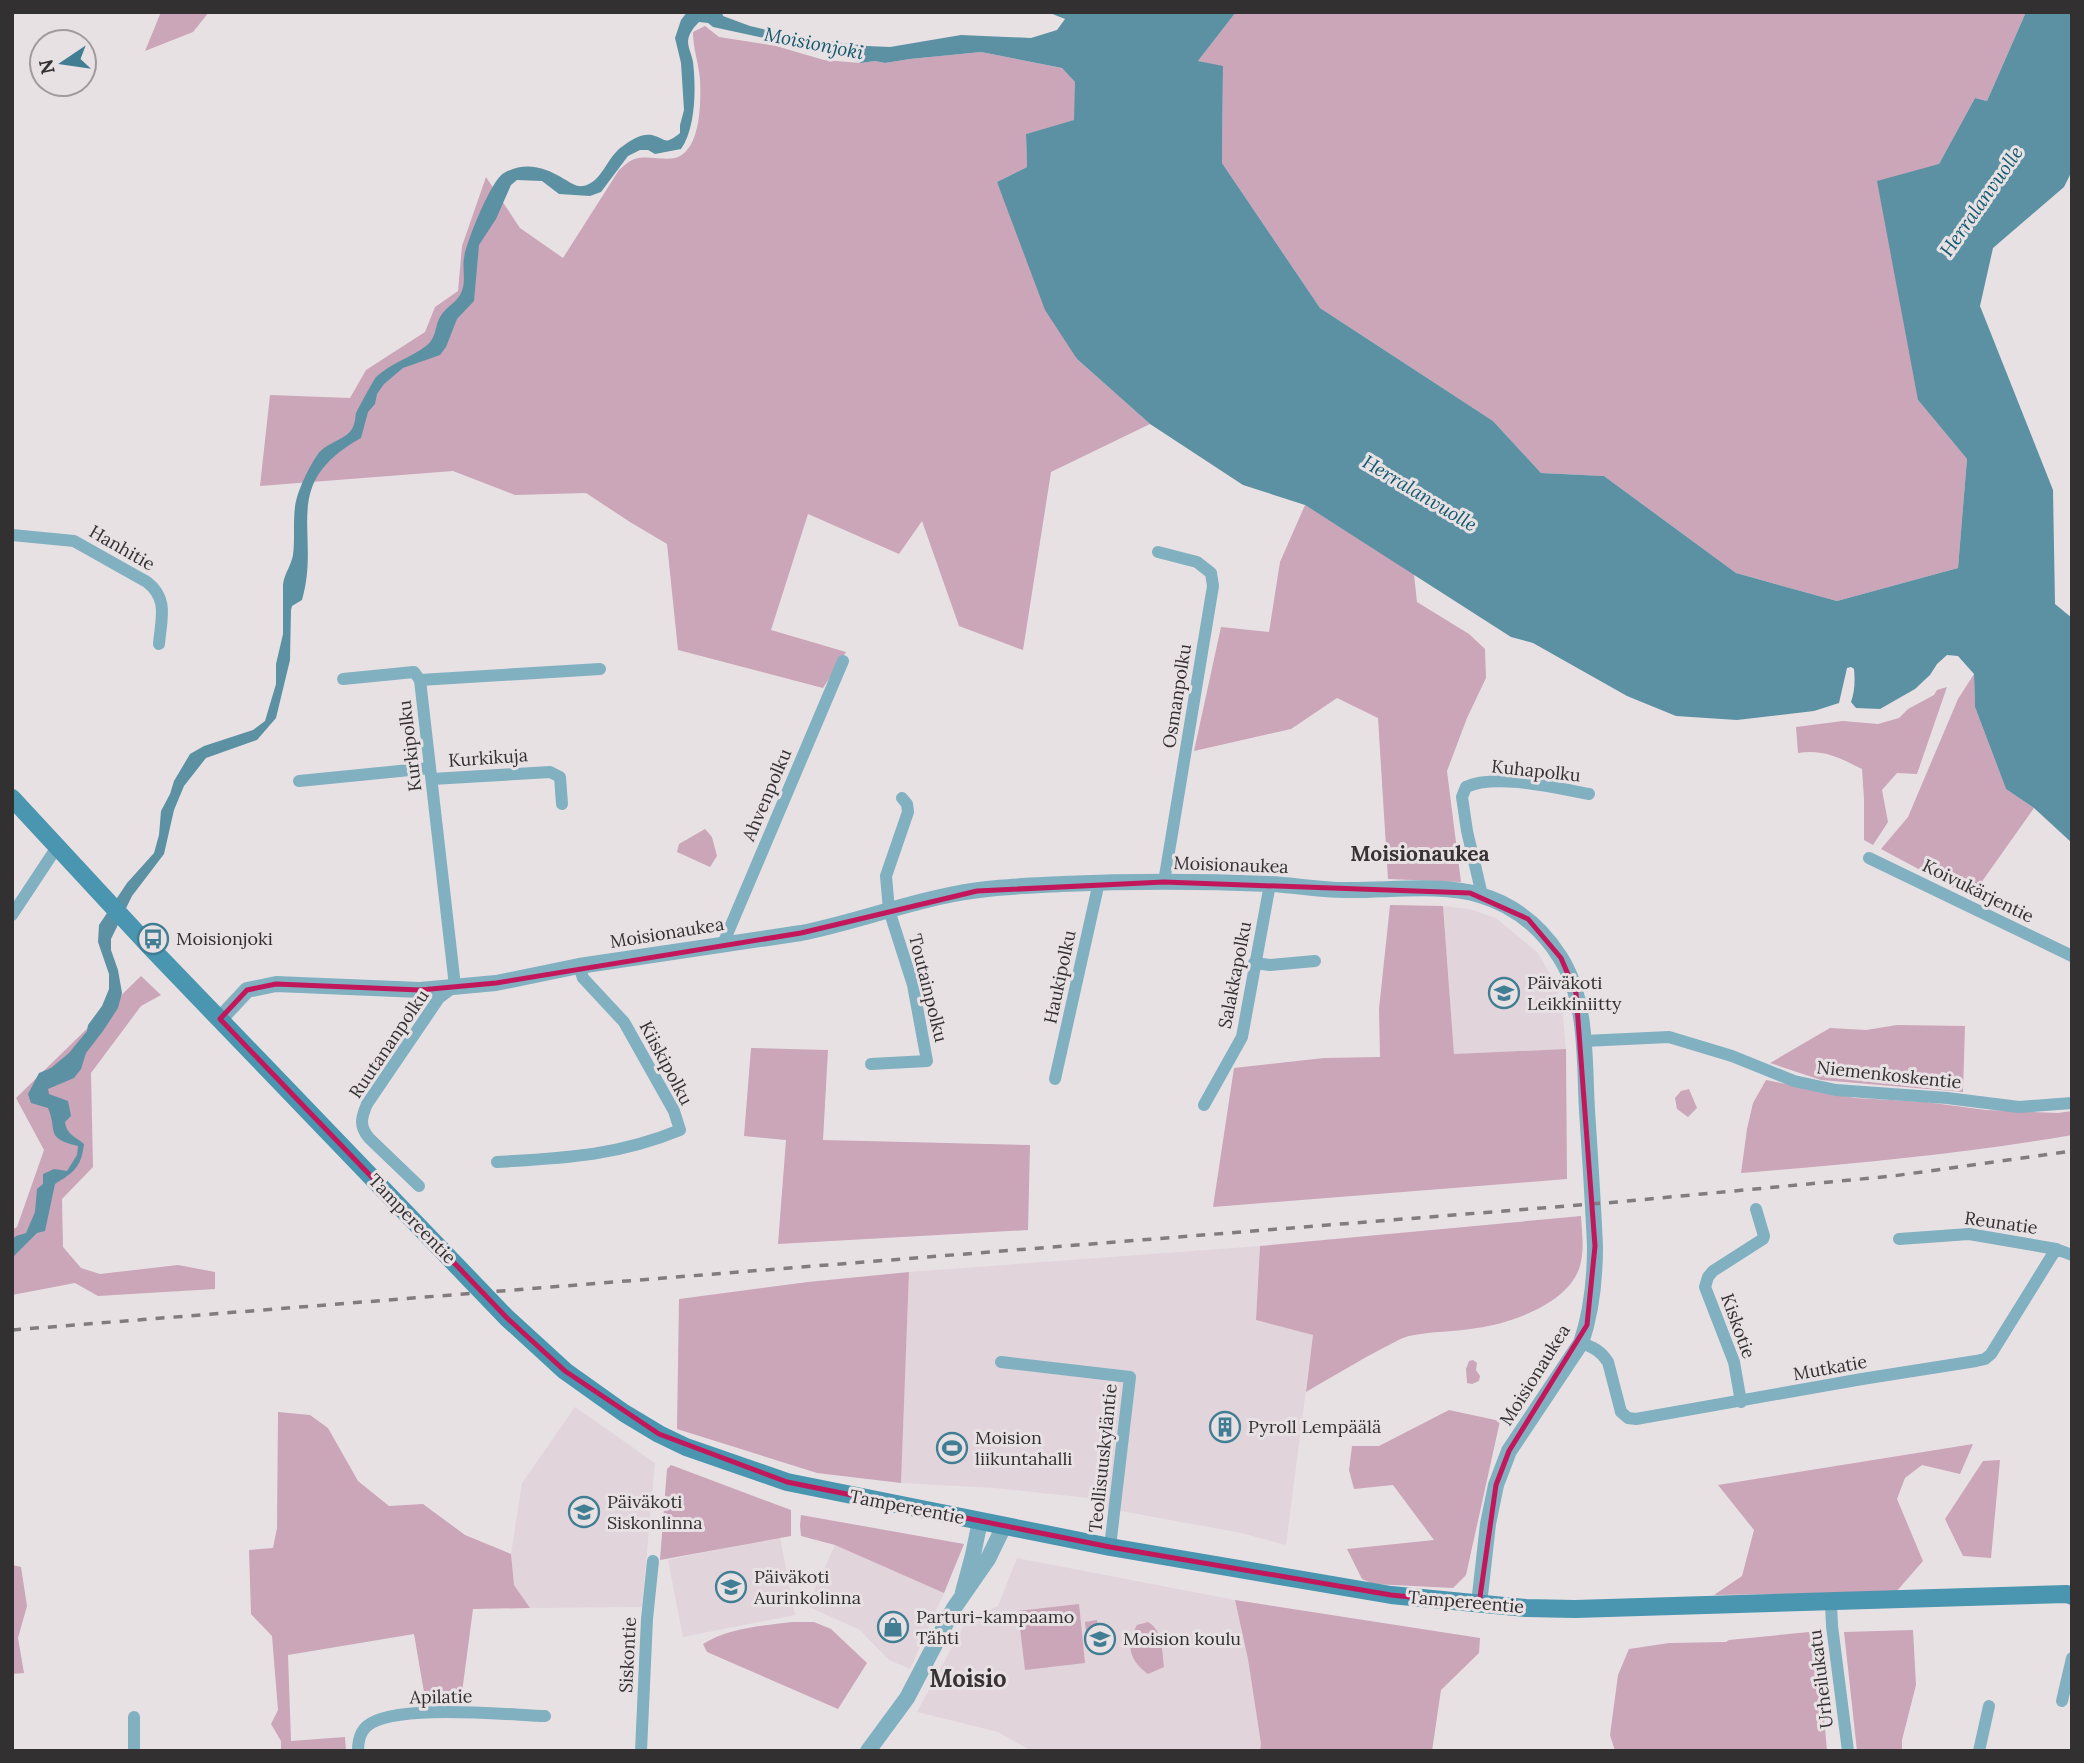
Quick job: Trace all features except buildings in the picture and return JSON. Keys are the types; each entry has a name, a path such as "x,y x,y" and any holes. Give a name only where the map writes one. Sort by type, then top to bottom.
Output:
{"main road":[{"name":"Tampereentie","path":"12,798 110,905 507,1318 565,1371 624,1413 686,1447 787,1482 1110,1547 1391,1595 1479,1604 1575,1609 2070,1594"}],"street":[{"name":"Hanhitie","path":"12,535 74,541 157,590 162,601 159,644"},
{"name":"Osmanpolku","path":"1158,552 1198,562 1210,573 1213,586 1164,882"},
{"name":"Ahvenpolku","path":"723,944 843,661"},
{"name":"Kurkipolku","path":"455,986 420,680 600,669"},
{"path":"343,679 414,672 420,680"},
{"name":"Kurkikuja","path":"431,774 550,772 560,777 562,804"},
{"path":"299,781 431,774"},
{"name":"Kuhapolku","path":"1482,895 1462,797 1466,787 1491,781 1531,784 1589,794"},
{"path":"890,910 886,876 908,812 907,804 902,798"},
{"path":"12,915 57,847"},
{"name":"Koivukärjentie","path":"1869,858 2072,956"},
{"name":"Moisionaukea","path":"220,1018 247,990 276,984 420,990 496,984 579,967 811,931 953,894 977,891 1099,882 1270,884 1341,890 1443,890 1482,895 1506,905 1528,919 1546,936 1561,958 1576,993 1584,1041 1595,1278 1581,1343 1509,1451 1496,1485 1488,1524 1479,1604"},
{"name":"Haukipolku","path":"1055,1079 1099,882"},
{"name":"Salakkapolku","path":"1203,1105 1242,1037 1270,884"},
{"name":"Toutainpolku","path":"871,1063 928,1061 913,985 890,910"},
{"path":"1254,963 1270,965 1315,961"},
{"name":"Kiiskipolku","path":"497,1162 575,1157 622,1149 680,1130 674,1111 624,1022 583,978 579,967"},
{"name":"Ruutananpolku","path":"419,1186 369,1138 363,1130 361,1119 367,1104 439,998 455,986"},
{"name":"Niemenkoskentie","path":"1584,1041 1669,1037 1732,1056 1794,1081 1836,1090 1947,1098 2019,1107 2072,1103"},
{"name":"Kiskotie","path":"1741,1402 1734,1362 1705,1287 1713,1271 1763,1239 1756,1209"},
{"name":"Reunatie","path":"1899,1239 1969,1234 2056,1249"},
{"path":"2056,1249 2072,1255"},
{"name":"Mutkatie","path":"1581,1343 1600,1352 1608,1362 1621,1412 1628,1418 1636,1419 1985,1359 1992,1354 2056,1249"},
{"name":"Teollisuuskyläntie","path":"1001,1362 1130,1377 1110,1547"},
{"path":"961,1598 980,1521"},
{"path":"868,1751 907,1698 961,1598 988,1559 1004,1526"},
{"name":"Siskontie","path":"640,1751 653,1561"},
{"name":"Urheilukatu","path":"1831,1603 1848,1751"},
{"path":"2062,1702 2072,1658"},
{"path":"1979,1751 1989,1706"},
{"name":"Apilatie","path":"358,1751 361,1734 368,1725 393,1716 427,1712 545,1716"},
{"path":"134,1717 134,1751"}],"highlighted area":[{"path":"1164,882 1470,893 1528,919 1561,958 1576,993 1595,1246 1587,1325 1509,1451 1496,1485 1479,1604 1391,1595 1110,1547 787,1482 659,1434 565,1371 507,1318 220,1019 247,990 276,984 420,990 496,983 801,933 977,891"}],"shaded area":[{"path":"161,12 209,12 193,32 145,51"},
{"path":"1236,12 2026,12 1987,101 1975,98 1939,164 1918,400 1967,459 1958,568 1837,601 1736,573 1604,476 1541,473 1493,421 1320,308 1222,163 1223,67 1198,61"},
{"path":"705,26 719,37 776,46 824,60 885,63 981,52 1062,68 1075,82 1075,120 1026,134 1027,167 997,182 1077,359 1150,424 1051,472 1023,650 959,626 922,521 899,554 808,514 771,630 846,652 823,688 678,650 667,544 586,493 515,495 453,471 260,486 270,395 350,398 366,370 425,332 435,307 458,291 462,246 486,177 520,228 563,258 619,170 637,158 670,159 684,154 695,136 700,100 693,32"},
{"path":"1305,505 1414,574 1417,602 1469,634 1485,649 1486,678 1447,771 1461,882 1388,879 1378,718 1337,698 1291,729 1194,751 1221,627 1269,632 1280,562"},
{"path":"1974,674 1975,707 2006,789 2034,808 1971,897 1881,849 1908,817 1958,699"},
{"path":"1947,687 1917,774 1897,773 1882,790 1888,822 1873,845 1864,840 1862,769 1824,753 1798,753 1796,727 1843,721 1878,724 1899,718 1908,709 1934,695 1937,690"},
{"path":"705,829 712,837 717,856 710,867 677,852 679,844"},
{"path":"1390,905 1443,906 1454,1054 1566,1049 1567,1179 1213,1207 1234,1068 1324,1058 1380,1057 1379,1009"},
{"name":"Päiväkoti Leikkiniitty","path":"1443,906 1470,909 1496,918 1538,953 1553,979 1562,1006 1566,1049 1454,1054"},
{"path":"141,976 161,995 141,1006 91,1073 93,1167 62,1199 63,1247 81,1268 100,1274 178,1265 215,1272 215,1289 98,1296 75,1283 12,1295 12,1230 17,1227 44,1150 16,1098"},
{"path":"1897,1025 1965,1026 1963,1092 1821,1080 1770,1063 1830,1028 1866,1030"},
{"path":"751,1048 828,1050 823,1140 1030,1145 1028,1230 778,1244 786,1140 744,1136"},
{"path":"1766,1080 1855,1098 1926,1102 1986,1110 2058,1113 2072,1111 2072,1135 1948,1153 1741,1173 1753,1103"},
{"path":"1689,1089 1697,1108 1688,1117 1677,1109 1675,1098 1681,1091"},
{"path":"1581,1216 1583,1250 1579,1269 1572,1281 1550,1302 1506,1322 1406,1337 1306,1392 1313,1335 1256,1320 1260,1246"},
{"path":"1260,1246 1256,1320 1313,1335 1286,1545 1241,1533 1110,1509 1089,1498 995,1488 901,1483 909,1272"},
{"path":"909,1272 901,1483 817,1473 677,1429 679,1299"},
{"path":"1469,1361 1477,1363 1476,1370 1480,1376 1479,1381 1472,1384 1467,1383 1466,1369"},
{"name":"Päiväkoti Siskonlinna","path":"575,1407 655,1463 642,1607 530,1608 514,1585 511,1554 522,1483"},
{"path":"1449,1410 1500,1421 1466,1575 1453,1588 1373,1584 1362,1579 1347,1549 1434,1540 1393,1485 1354,1489 1349,1470 1352,1446 1379,1446"},
{"path":"278,1412 310,1415 328,1428 358,1481 389,1506 423,1504 465,1535 511,1554 514,1585 530,1608 473,1609 461,1700 426,1704 414,1634 288,1655 291,1741 345,1737 346,1751 281,1751 281,1741 271,1724 278,1710 272,1636 251,1614 249,1550 273,1548 277,1528"},
{"path":"1973,1444 1960,1474 1922,1465 1905,1478 1897,1499 1923,1561 1896,1592 1714,1595 1742,1576 1754,1530 1718,1485"},
{"path":"2000,1460 1991,1558 1963,1556 1945,1519 1983,1461"},
{"path":"671,1465 791,1510 791,1536 660,1560 667,1469"},
{"path":"801,1515 964,1544 944,1593 835,1545 801,1536"},
{"name":"Päiväkoti Aurinkolinna","path":"780,1537 795,1615 683,1637 668,1560"},
{"path":"835,1545 944,1593 910,1669 889,1660 860,1630 807,1606"},
{"name":"Moision koulu","path":"1017,1558 1235,1600 1248,1659 1260,1751 1031,1751 998,1732 917,1712 968,1618 998,1606"},
{"path":"12,1565 21,1567 27,1606 18,1638 24,1673 12,1674"},
{"path":"1235,1600 1480,1638 1479,1653 1441,1690 1432,1751 1260,1751 1248,1659"},
{"path":"1079,1604 1085,1663 1025,1670 1018,1611"},
{"path":"1097,1620 1100,1640 1087,1642 1085,1622"},
{"path":"792,1622 814,1622 831,1629 867,1663 838,1709 707,1652 703,1644 735,1631"},
{"path":"1148,1622 1159,1636 1164,1667 1148,1674 1133,1658 1130,1646 1137,1625"},
{"path":"1913,1630 1916,1685 1902,1740 1902,1751 1857,1751 1844,1632"},
{"path":"1809,1632 1821,1681 1827,1751 1615,1751 1610,1735 1618,1675 1629,1649 1669,1643 1726,1642"}],"water":[{"name":"Herralanvuolle","path":"687,12 722,12 723,16 750,26 803,38 890,47 961,35 1031,38 1057,30 1065,19 1039,12 1236,12 1198,61 1223,66 1222,163 1320,308 1493,421 1541,473 1604,476 1736,573 1837,601 1958,568 1967,459 1918,400 1877,181 1939,164 1975,98 1987,101 2026,12 2072,12 2072,171 2064,187 1993,248 1980,306 2053,490 2055,604 2072,618 2072,843 2034,808 2006,789 1975,707 1974,674 1958,656 1947,655 1915,689 1880,709 1856,708 1851,702 1855,681 1854,669 1851,667 1847,668 1839,703 1814,711 1737,720 1676,716 1627,696 1533,643 1511,637 1305,505 1243,485 1150,424 1077,359 1045,310 997,182 1027,167 1026,134 1074,120 1075,82 1062,68 981,52 885,63 861,63 846,56 699,22 689,35 688,41 694,72 694,107 690,130 681,149 655,154 640,150 628,156 601,192 590,196 559,194 542,181 517,180 511,185 496,219 479,245 474,301 457,319 446,347 440,355 403,368 384,384 377,394 375,404 368,412 361,438 335,456 319,473 311,492 308,511 307,575 302,600 292,606 291,610 290,660 276,718 257,740 206,758 184,786 174,810 164,854 132,896 111,939 111,950 122,993 118,1008 86,1053 81,1069 74,1078 48,1089 49,1094 68,1101 71,1116 65,1122 69,1132 84,1144 81,1159 72,1172 55,1184 45,1231 37,1233 12,1258 12,1240 26,1233 35,1212 37,1189 43,1184 43,1174 54,1169 67,1171 77,1155 78,1146 56,1137 48,1108 31,1103 28,1094 39,1073 51,1068 69,1053 102,1006 109,989 109,974 98,942 99,925 127,883 154,853 161,811 190,754 204,746 253,730 265,721 276,684 276,664 283,634 283,585 293,555 296,501 311,466 321,450 352,429 356,413 376,377 426,346 432,339 444,311 462,291 464,258 469,239 486,199 504,173 520,167 535,167 583,186 595,180 617,150 633,139 652,135 668,140 680,133 684,110 681,63 675,38"}],"railway":[{"path":"12,1330 1617,1202 1893,1176 2072,1151"}],"place":[{"name":"Moisionjoki","path":"153,939"},
{"name":"Päiväkoti Leikkiniitty","path":"1504,993"},
{"name":"Pyroll Lempäälä","path":"1225,1427"},
{"name":"Moision liikuntahalli","path":"952,1448"},
{"name":"Päiväkoti Siskonlinna","path":"584,1512"},
{"name":"Päiväkoti Aurinkolinna","path":"731,1587"},
{"name":"Parturi-kampaamo Tähti","path":"893,1627"},
{"name":"Moision koulu","path":"1100,1639"}],"district":[{"name":"Moisionaukea","path":"1420,854"},
{"name":"Moisio","path":"968,1679"}]}
